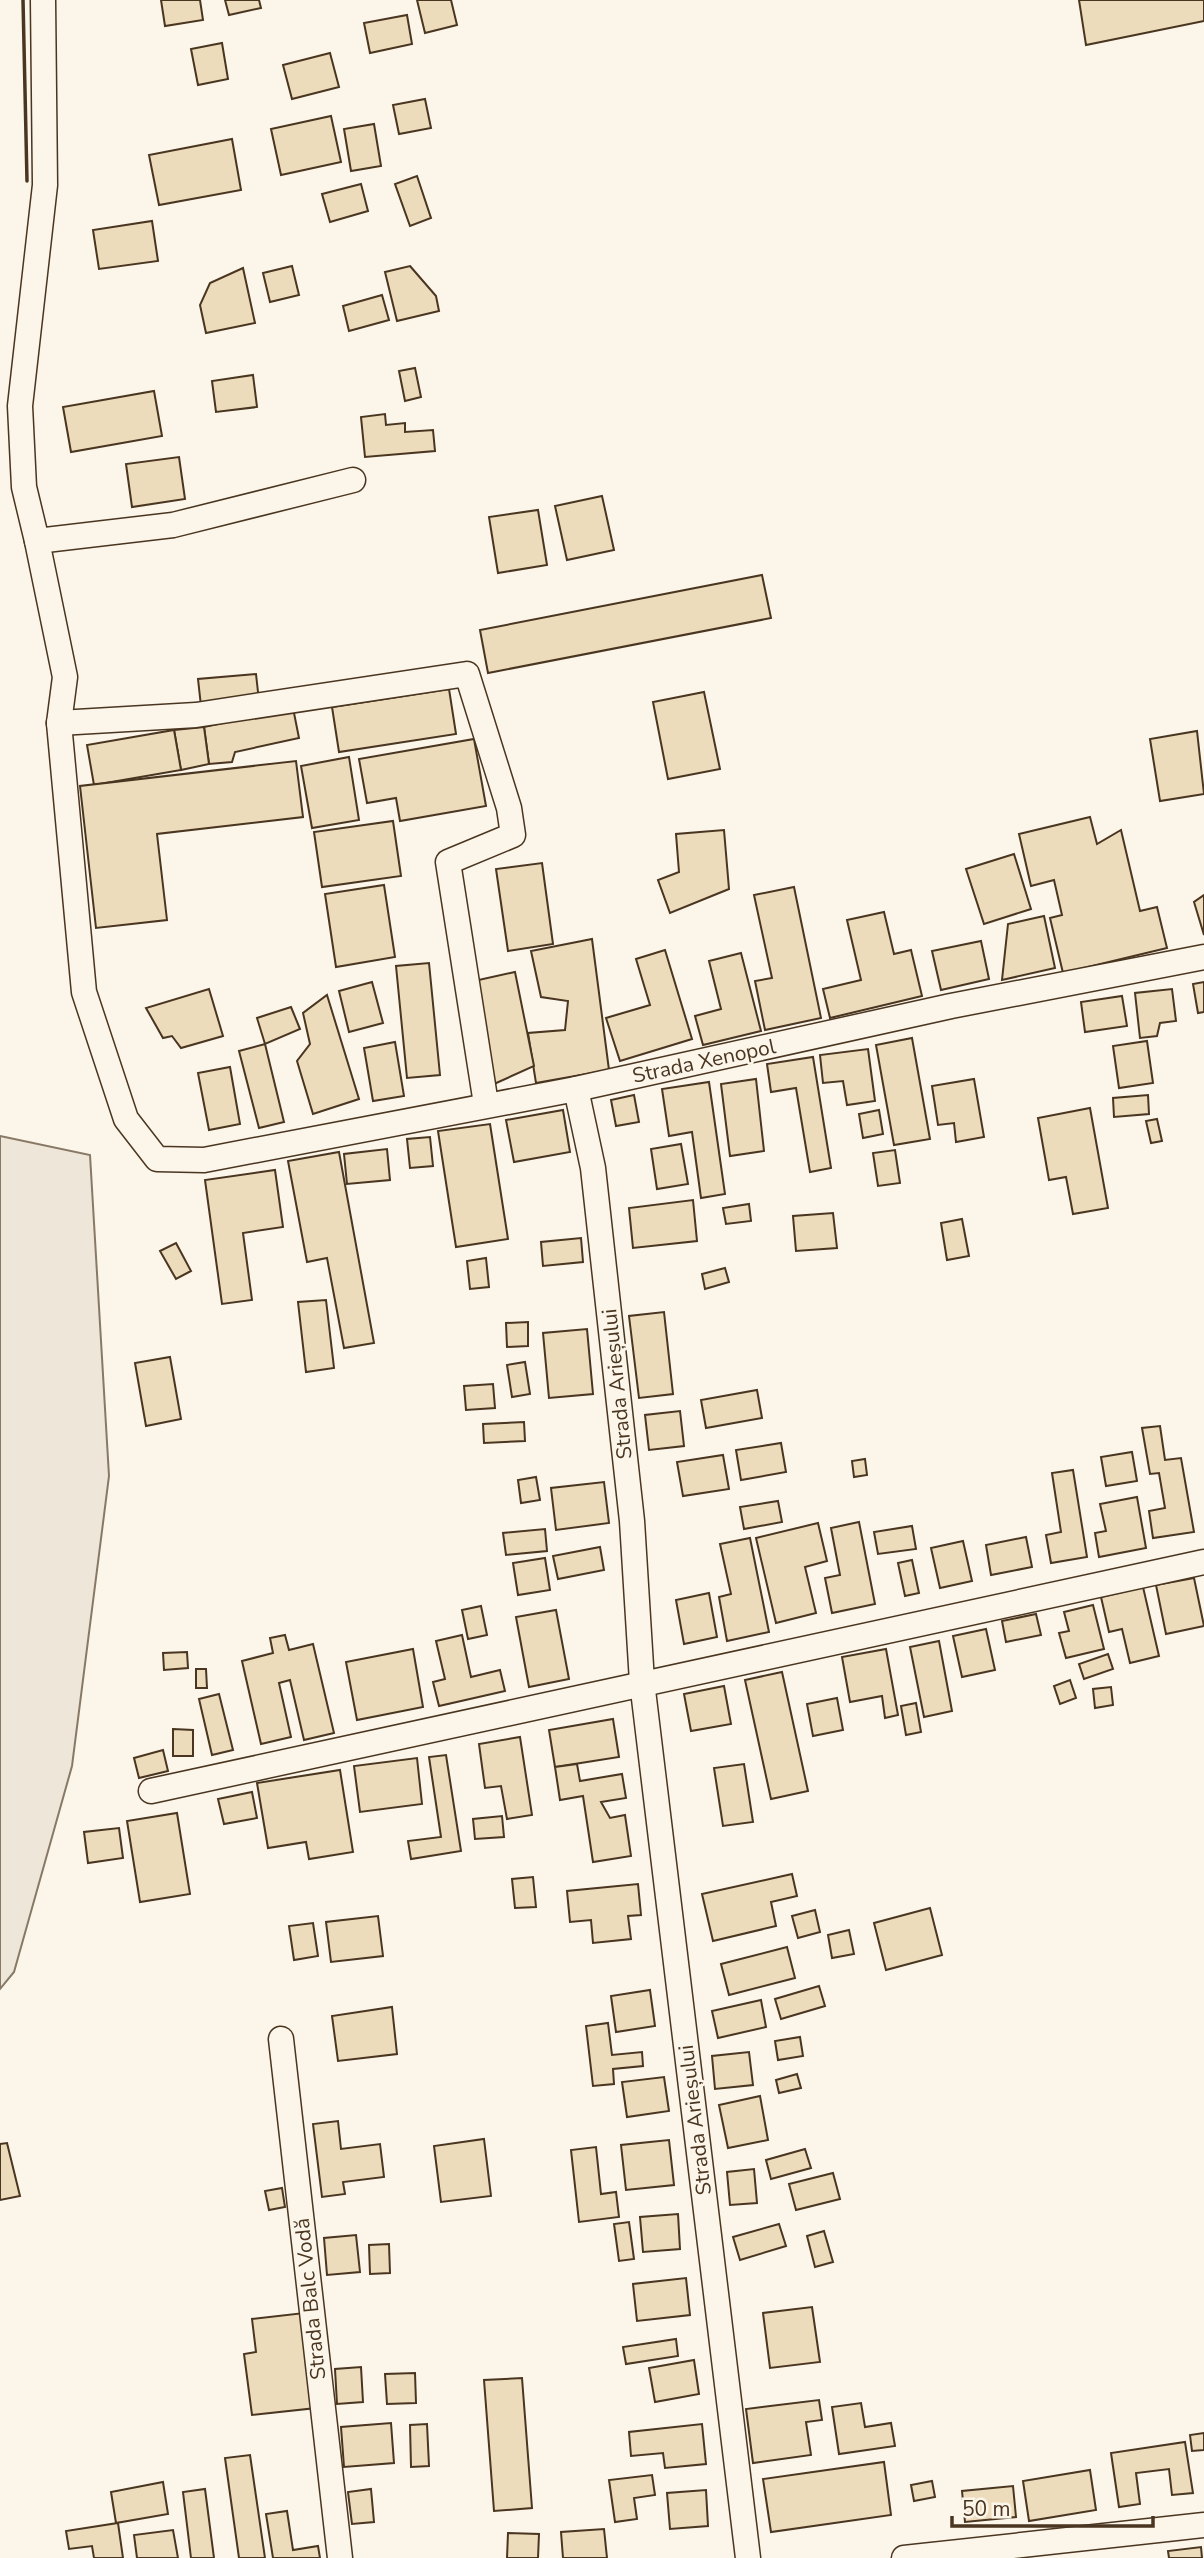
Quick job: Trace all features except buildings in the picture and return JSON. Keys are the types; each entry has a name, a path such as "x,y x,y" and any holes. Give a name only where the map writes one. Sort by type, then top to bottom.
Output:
{"street":[{"path":"43,0 45,186 20,406 24,487 65,677 59,723 196,715 467,674 509,808 513,835 448,862 486,1104"},
{"path":"37,541 173,525 353,480"},
{"name":"Strada Xenopol","path":"59,723 84,992 126,1119 158,1159 204,1160 486,1104 576,1089 951,1006 1204,957"},
{"name":"Strada Arieșului","path":"576,1089 593,1168 632,1521 642,1682 748,2558"},
{"path":"151,1791 642,1682 1204,1562"},
{"name":"Strada Balc Vodă","path":"281,2039 340,2558"},
{"path":"904,2558 1204,2525"}],"shaded area":[{"path":"0,1136 90,1155 109,1476 72,1766 14,1972 0,1989"}],"wall":[{"path":"23,0 27,181"}]}
